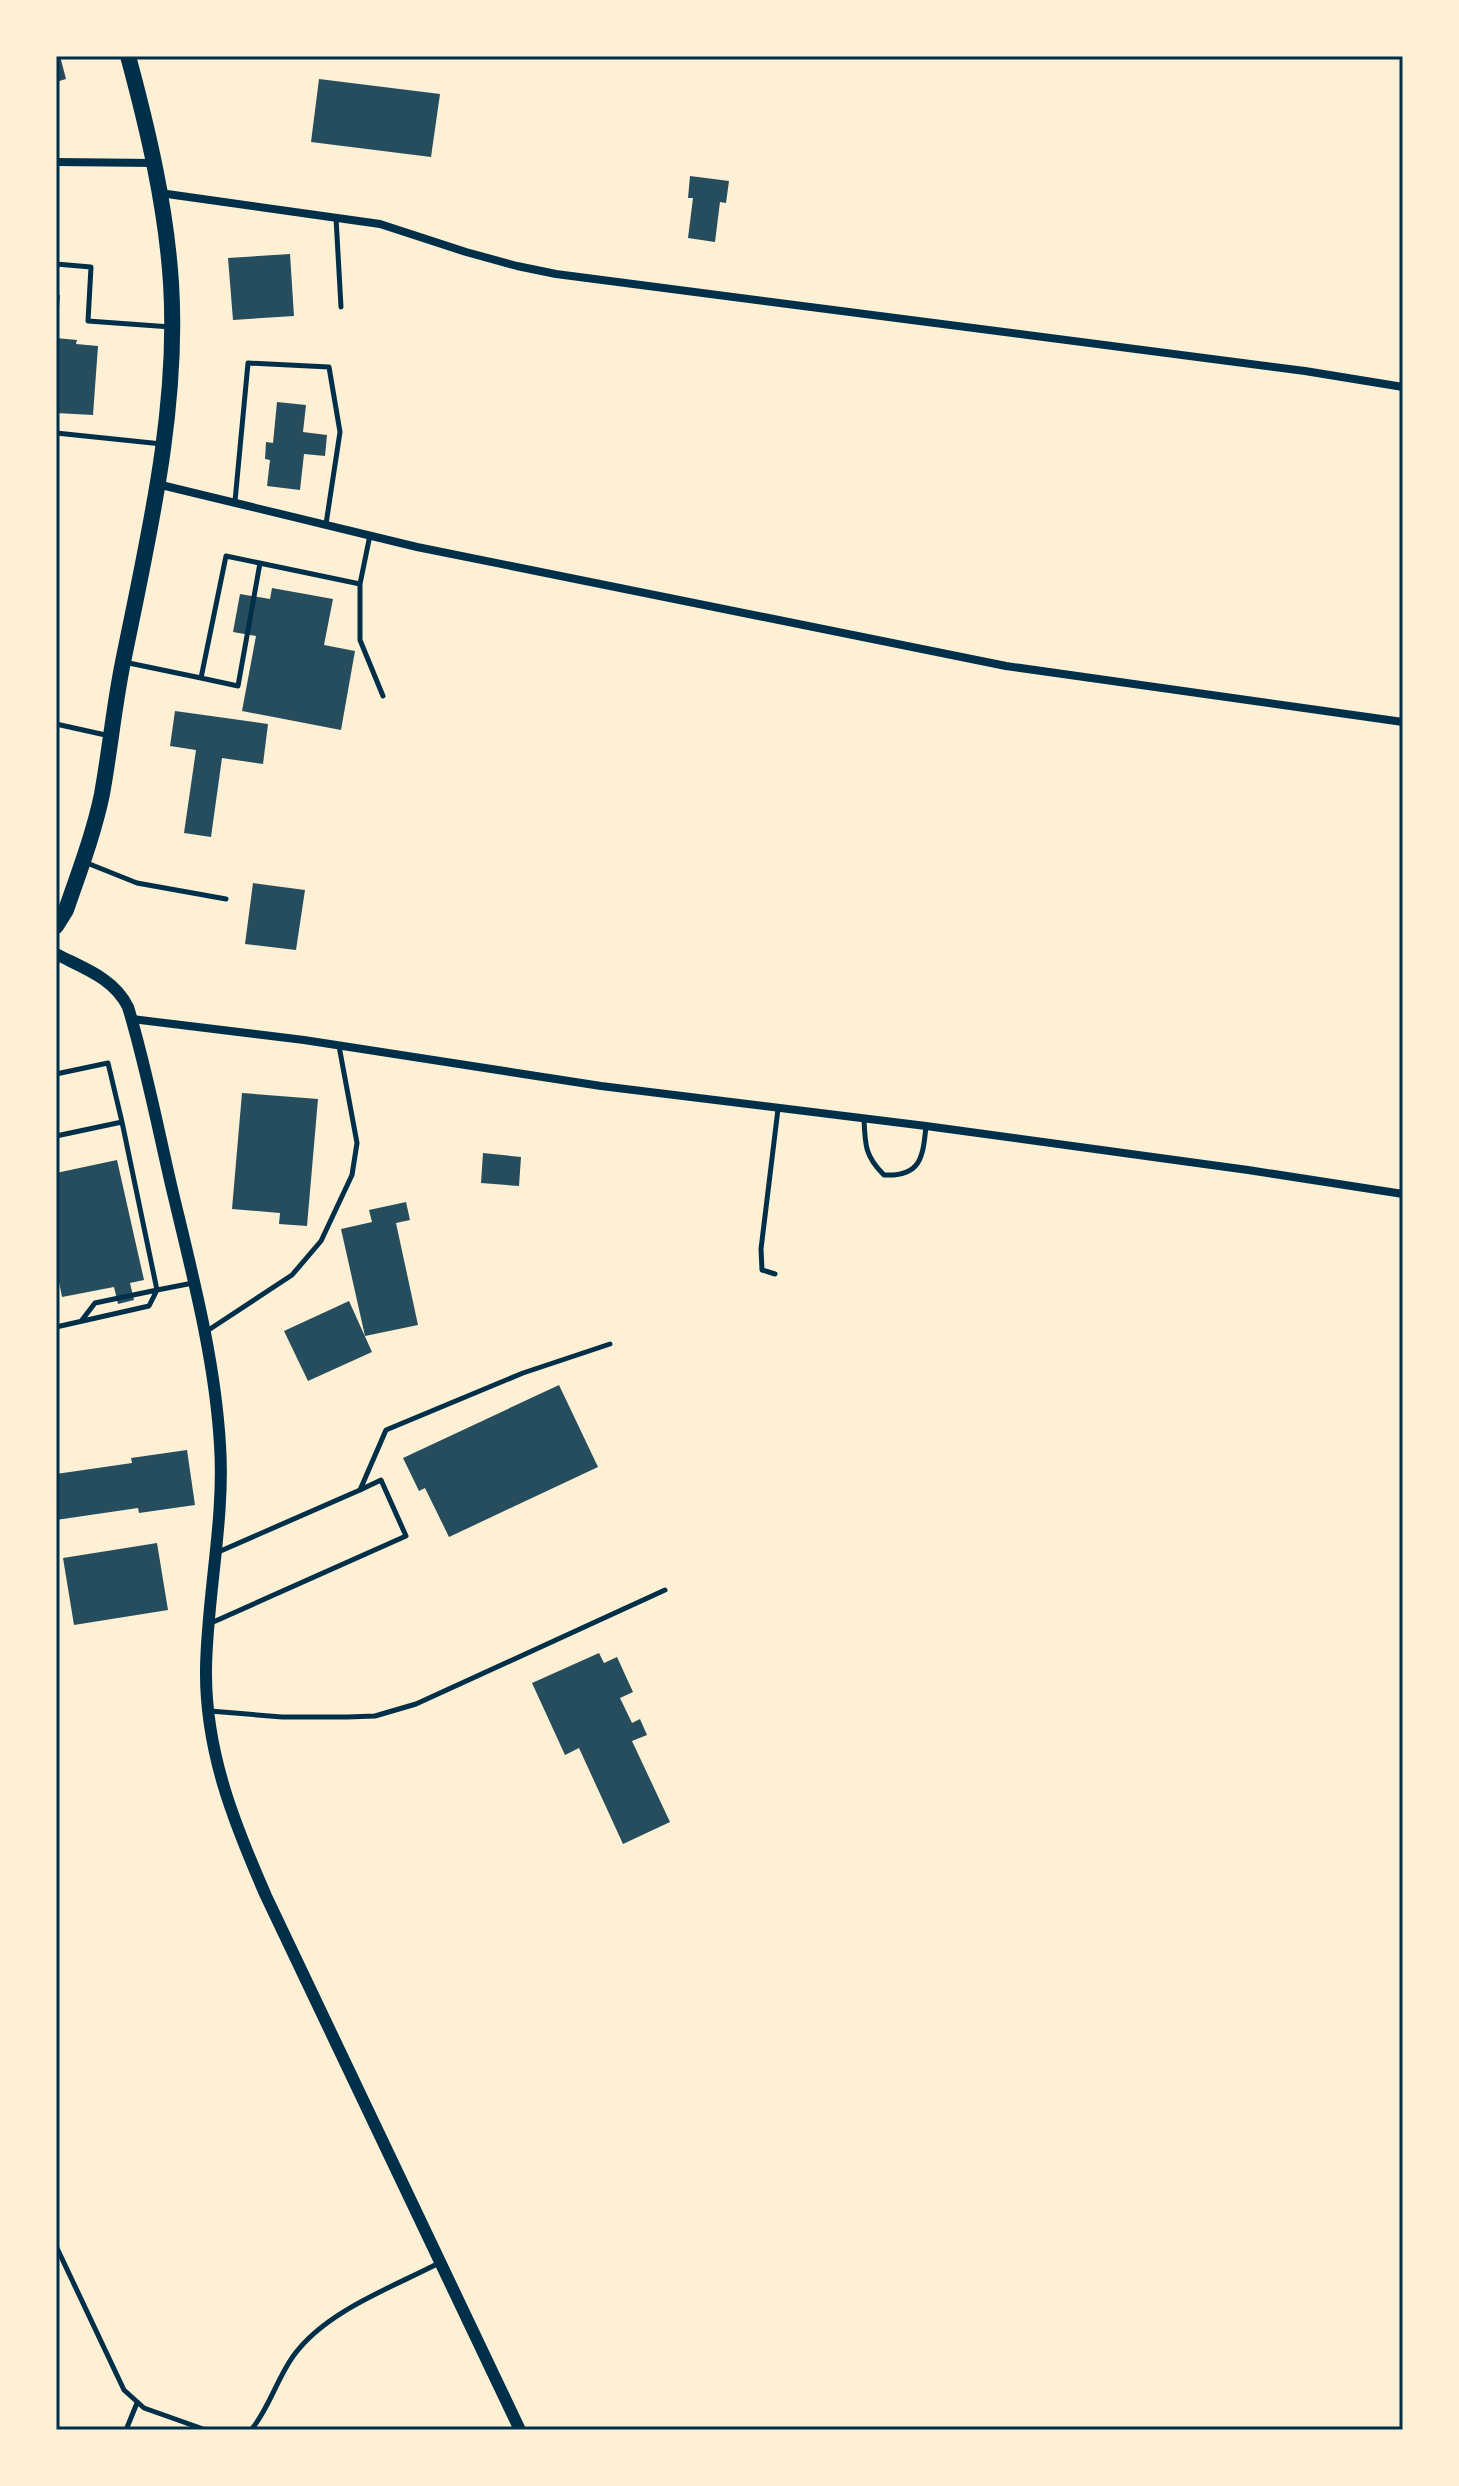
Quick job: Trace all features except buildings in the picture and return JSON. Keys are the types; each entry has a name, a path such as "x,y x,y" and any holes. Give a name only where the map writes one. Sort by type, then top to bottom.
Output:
{"main road":[{"path":"56,926 66,910 101,796 157,484 169,387 172,327 168,248 154,163 128,56"}],"street":[{"path":"56,162 154,163"},
{"path":"160,193 380,224 466,252 556,274 1305,371 1403,387"},
{"path":"157,484 446,553 1006,666 1403,722"},
{"path":"56,954 113,985 123,996 132,1019 194,1282 218,1415 220,1449 216,1553 206,1670 213,1752 239,1833 266,1896 520,2430"},
{"path":"132,1019 339,1045 601,1086 1248,1170 1403,1194"}],"lane":[{"path":"336,217 341,307"},
{"path":"56,264 91,267 88,321 172,327"},
{"path":"235,501 248,363 329,367 340,432 326,524"},
{"path":"56,433 163,444"},
{"path":"370,535 360,584 360,640 383,696"},
{"path":"201,678 226,556 360,584"},
{"path":"123,662 238,686 260,563"},
{"path":"56,724 110,736"},
{"path":"82,861 137,883 226,899"},
{"path":"203,1333 292,1275 321,1241 352,1175 357,1143 339,1045"},
{"path":"56,1074 108,1063 157,1290 149,1306 56,1327"},
{"path":"775,1274 762,1270 761,1249 778,1108"},
{"path":"864,1118 866,1149 872,1163 884,1175 900,1176 913,1170 923,1155 926,1126"},
{"path":"56,1136 122,1122"},
{"path":"81,1321 95,1303 194,1282"},
{"path":"360,1490 386,1430 523,1373 610,1344"},
{"path":"210,1624 406,1536 381,1480 216,1553"},
{"path":"209,1711 282,1717 375,1716 416,1704 665,1590"},
{"path":"56,2246 124,2390 144,2408 206,2430"},
{"path":"251,2430 294,2353 313,2333 335,2317 440,2262"},
{"path":"126,2430 137,2403"}]}
